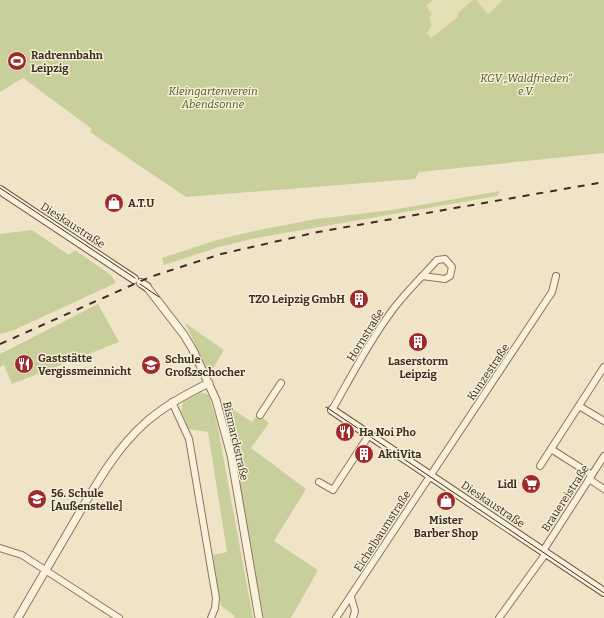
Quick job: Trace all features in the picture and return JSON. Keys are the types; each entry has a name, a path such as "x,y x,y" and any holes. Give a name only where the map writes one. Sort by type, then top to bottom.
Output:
{"main road":[{"name":"Dieskaustraße","path":"0,190 141,283"},
{"name":"Dieskaustraße","path":"332,410 604,592"}],"street":[{"name":"Hornstraße","path":"332,410 372,340 395,307 422,276 440,258 450,262 452,267 450,276 445,280 422,276"},
{"name":"Kunzestraße","path":"430,476 552,292 556,276"},
{"name":"Bismarckstraße","path":"141,283 184,335 209,383 216,400 230,455 259,618"},
{"path":"540,466 604,367"},
{"path":"18,618 102,476 122,448 145,423 172,402 209,383"},
{"path":"260,416 281,384"},
{"path":"172,402 189,440 216,598 215,608 211,618"},
{"path":"579,406 604,421"},
{"path":"319,482 332,490 370,435"},
{"path":"551,449 591,477 604,489"},
{"name":"Brauereistraße","path":"499,618 545,552 604,456"},
{"name":"Eichelbaumstraße","path":"336,618 430,476"},
{"path":"0,548 22,555 46,569 119,618"},
{"path":"351,596 355,610 353,618"}],"shaded area":[{"path":"433,0 503,0 436,62 397,34"}],"green space":[{"name":"Kleingartenverein Abendsonne","path":"0,0 433,0 426,6 432,14 429,17 432,25 427,33 431,38 458,17 458,13 473,0 476,0 488,14 503,0 604,0 604,153 419,172 415,179 186,197 90,132 92,129 23,78 0,92"},
{"path":"500,191 497,196 256,238 219,247 164,265 162,258 217,240 254,231 316,219 392,210"},
{"path":"32,230 69,255 75,250 111,275 116,283 14,330 0,334 0,234"},
{"path":"98,304 119,342 12,384 4,365 0,367 0,354"},
{"path":"185,323 224,350 210,374 207,369"},
{"path":"201,392 209,395 217,423 253,618 234,618 235,616 221,606 213,555 227,552 208,432 189,429 181,411 183,402"},
{"path":"222,402 252,422 258,414 269,423 251,448 306,489 274,541 318,570 291,618 264,618"}],"tram line":[{"path":"0,188 135,278"},
{"path":"140,284 159,297"},
{"path":"326,407 604,593"}],"railway":[{"path":"0,344 150,277 221,254 318,232 604,182"}],"place":[{"name":"Radrennbahn Leipzig","path":"17,61"},
{"name":"A.T.U","path":"114,203"},
{"name":"TZO Leipzig GmbH","path":"359,299"},
{"name":"Laserstorm Leipzig","path":"418,342"},
{"name":"Gaststätte Vergissmeinnicht","path":"24,364"},
{"name":"Schule Großzschocher","path":"151,365"},
{"name":"Ha Noi Pho","path":"345,432"},
{"name":"AktiVita","path":"364,454"},
{"name":"Lidl","path":"531,484"},
{"name":"56. Schule [Außenstelle]","path":"37,499"},
{"name":"Mister Barber Shop","path":"446,501"}],"park label":[{"name":"KGV „Waldfrieden“ e.V.","path":"526,84"}]}
